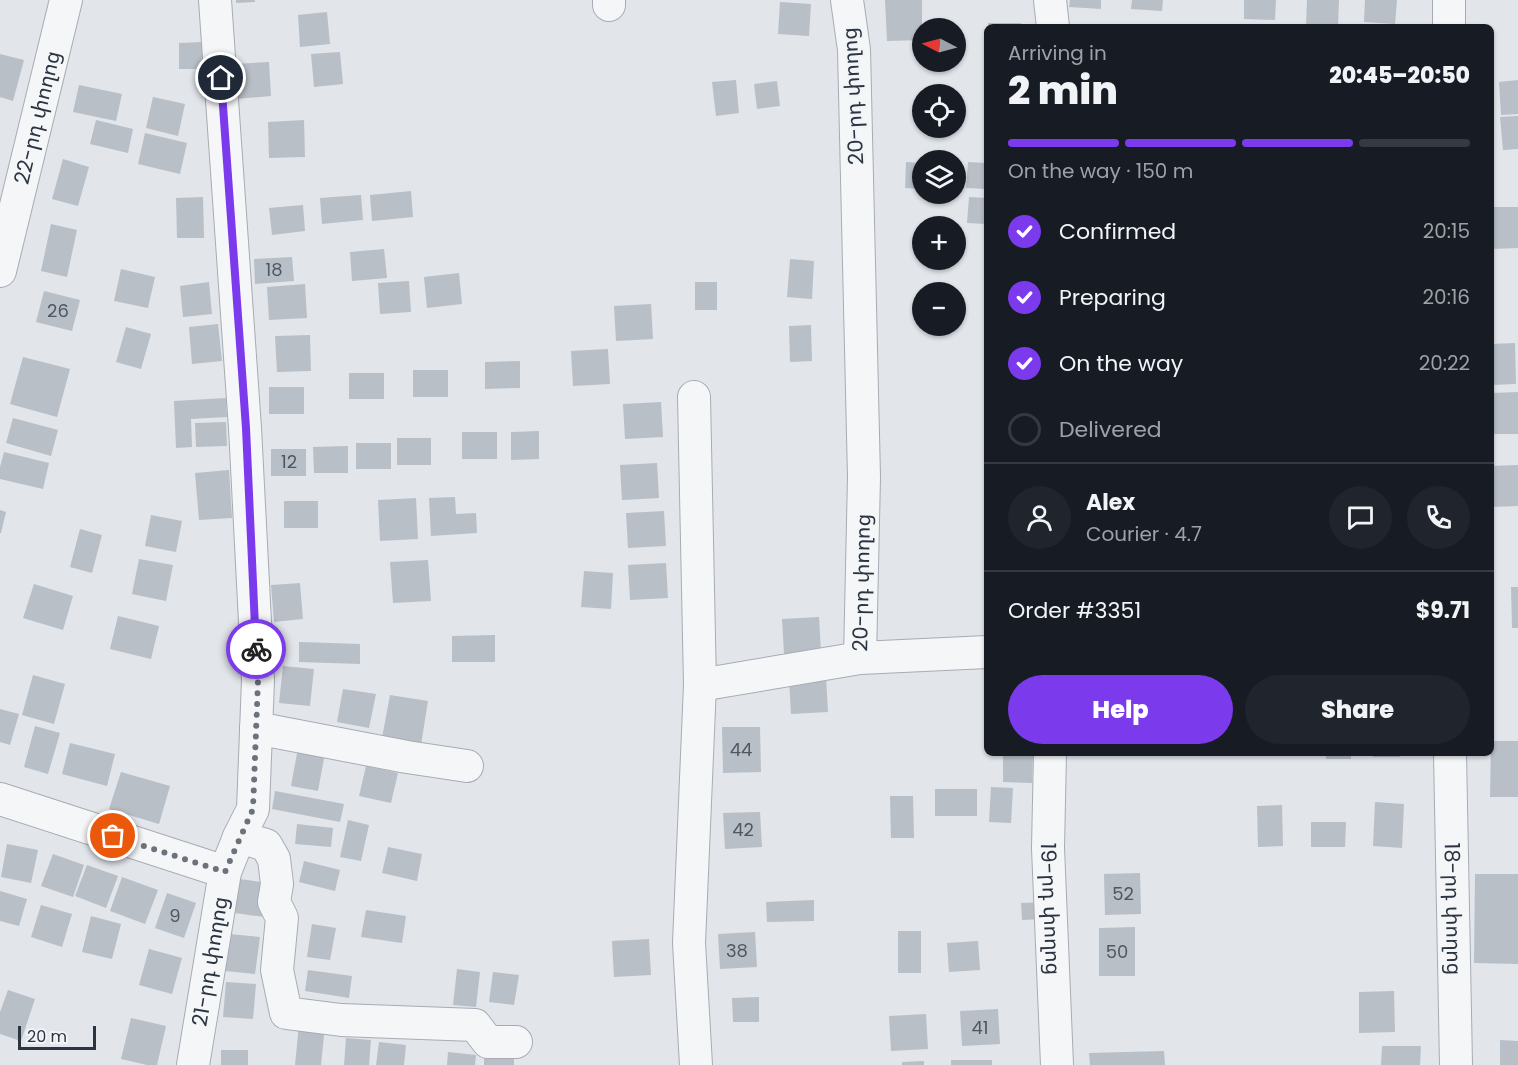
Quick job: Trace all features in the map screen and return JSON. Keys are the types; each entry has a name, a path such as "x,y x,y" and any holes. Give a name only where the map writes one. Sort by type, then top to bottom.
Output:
{"street":[{"name":"22-րդ փողոց","path":"0,271 66,0"},
{"name":"21-րդ փողոց","path":"193,1065 225,872 253,809 258,680 246,428 215,0"},
{"name":"20-րդ փողոց","path":"700,685 860,658 864,477 854,50 847,0"},
{"path":"1050,0 1053,24"},
{"path":"1449,0 1449,24"},
{"path":"694,397 700,685 689,943 696,1065"},
{"path":"860,658 984,652"},
{"path":"256,728 467,766"},
{"name":"19-րդ փողոց","path":"1050,756 1048,848 1057,1065"},
{"name":"18-րդ փողոց","path":"1450,756 1456,1065"},
{"path":"0,799 225,872"},
{"path":"239,837 266,845 274,859 277,884 274,902 282,918 277,970 286,1013 341,1020 475,1025 488,1042 516,1042"}],"building":[{"path":"236,0 255,0 255,2 236,3"},
{"path":"885,0 922,0 922,18 912,18 912,40 887,41"},
{"path":"1070,0 1101,0 1101,9 1069,7"},
{"path":"1132,0 1163,0 1162,11 1131,9"},
{"path":"1244,0 1276,0 1275,20 1244,19"},
{"path":"1307,0 1339,0 1338,24 1306,24"},
{"path":"1365,0 1397,0 1395,24 1364,22"},
{"path":"780,2 811,4 809,36 778,34"},
{"path":"327,12 330,44 300,47 298,15"},
{"path":"988,23 1021,23 1021,24"},
{"path":"203,42 204,69 179,69 179,43"},
{"path":"340,52 343,84 314,87 311,54"},
{"path":"0,54 24,60 13,101 0,97"},
{"path":"269,62 271,96 235,99 233,64"},
{"path":"736,80 739,113 716,116 712,82"},
{"path":"1518,80 1518,114 1501,115 1499,82"},
{"path":"777,81 780,106 757,109 754,84"},
{"path":"79,85 122,94 116,121 73,112"},
{"path":"153,97 185,104 178,136 146,128"},
{"path":"1518,116 1518,149 1503,150 1500,117"},
{"path":"96,120 133,129 128,153 90,144"},
{"path":"304,120 305,157 269,158 268,122"},
{"path":"145,133 187,143 180,174 138,164"},
{"path":"63,159 89,167 78,206 52,199"},
{"path":"906,162 912,162 912,188 905,188"},
{"path":"968,162 984,163 984,189 966,188"},
{"path":"411,191 413,217 372,221 370,195"},
{"path":"361,195 363,220 322,224 320,198"},
{"path":"203,197 204,238 177,238 176,198"},
{"path":"969,197 984,198 984,224 967,223"},
{"path":"303,205 305,231 272,235 269,208"},
{"path":"1494,207 1518,207 1518,248 1494,249"},
{"path":"51,224 77,230 67,277 41,271"},
{"path":"384,249 387,278 352,281 350,252"},
{"path":"292,257 294,281 255,284 254,259"},
{"path":"790,259 814,261 812,299 787,297"},
{"path":"121,269 155,277 148,308 114,301"},
{"path":"459,273 462,304 427,308 424,277"},
{"path":"409,281 411,312 380,314 378,283"},
{"path":"209,282 212,314 183,317 180,286"},
{"path":"695,282 717,282 717,310 695,310"},
{"path":"305,284 307,318 269,320 267,287"},
{"path":"44,291 80,300 72,331 36,322"},
{"path":"651,304 653,339 616,341 614,306"},
{"path":"218,324 222,361 192,364 189,327"},
{"path":"811,325 812,361 790,362 789,326"},
{"path":"126,327 151,334 141,369 116,362"},
{"path":"310,335 311,371 277,372 275,336"},
{"path":"1515,343 1516,384 1494,385 1494,344"},
{"path":"608,349 610,384 573,386 571,351"},
{"path":"23,357 70,369 57,417 10,404"},
{"path":"520,361 520,388 485,389 485,362"},
{"path":"413,370 448,370 448,397 413,397"},
{"path":"349,373 384,373 384,399 349,399"},
{"path":"269,387 304,387 304,414 269,414"},
{"path":"1518,392 1518,434 1494,434 1494,393"},
{"path":"226,398 227,417 191,419 192,447 176,448 174,401"},
{"path":"661,402 663,437 625,439 623,404"},
{"path":"13,418 58,430 51,456 6,443"},
{"path":"226,422 227,446 196,447 195,423"},
{"path":"539,431 539,459 511,460 511,432"},
{"path":"462,432 497,432 497,459 462,459"},
{"path":"397,438 431,438 431,465 397,465"},
{"path":"356,443 391,443 391,469 356,469"},
{"path":"348,446 348,473 314,473 313,447"},
{"path":"271,449 306,449 306,476 271,476"},
{"path":"4,452 49,463 43,489 0,479"},
{"path":"657,463 659,498 622,500 620,465"},
{"path":"1518,465 1518,506 1494,507 1494,466"},
{"path":"229,470 232,518 199,520 195,473"},
{"path":"455,497 456,514 476,513 477,533 431,536 429,498"},
{"path":"416,498 418,539 380,541 378,500"},
{"path":"284,501 318,501 318,528 284,528"},
{"path":"0,510 6,512 1,533 0,533"},
{"path":"664,511 666,546 628,548 626,513"},
{"path":"151,515 182,521 176,552 145,546"},
{"path":"80,529 102,535 92,573 70,567"},
{"path":"139,559 173,565 166,601 132,594"},
{"path":"428,560 431,601 393,603 390,562"},
{"path":"666,563 668,598 630,600 628,565"},
{"path":"584,571 613,573 611,609 581,607"},
{"path":"300,583 303,619 274,622 271,585"},
{"path":"34,584 73,596 63,630 23,618"},
{"path":"1511,587 1518,587 1518,628 1512,628"},
{"path":"118,616 159,626 151,659 110,649"},
{"path":"819,617 821,652 784,654 782,619"},
{"path":"495,635 495,662 452,662 452,636"},
{"path":"299,642 360,644 360,664 299,662"},
{"path":"283,666 314,669 310,706 279,703"},
{"path":"33,675 65,684 54,724 22,715"},
{"path":"826,677 828,712 791,714 789,679"},
{"path":"343,689 376,694 369,728 337,722"},
{"path":"390,695 428,701 421,745 382,738"},
{"path":"0,709 19,714 10,745 0,742"},
{"path":"35,726 60,733 48,774 24,767"},
{"path":"722,727 760,727 761,772 723,773"},
{"path":"1494,741 1518,741 1518,797 1490,797 1491,756 1494,756"},
{"path":"70,743 115,754 107,786 62,774"},
{"path":"298,748 325,753 318,791 291,786"},
{"path":"1003,756 1033,756 1032,783 1003,782"},
{"path":"1326,756 1351,756 1351,759 1326,759"},
{"path":"1373,756 1400,756 1400,757"},
{"path":"366,766 398,773 391,803 359,796"},
{"path":"121,772 170,786 159,824 109,809"},
{"path":"991,787 1013,788 1011,823 989,822"},
{"path":"935,789 977,789 977,816 935,816"},
{"path":"275,791 344,804 340,822 272,809"},
{"path":"890,796 913,796 914,838 891,838"},
{"path":"1375,802 1404,804 1402,848 1373,846"},
{"path":"1282,805 1283,846 1258,847 1257,806"},
{"path":"760,812 762,847 725,849 723,813"},
{"path":"348,820 369,825 361,861 340,857"},
{"path":"1311,822 1346,822 1345,847 1311,847"},
{"path":"297,824 333,828 331,847 295,844"},
{"path":"7,844 38,850 31,883 1,877"},
{"path":"388,847 422,854 417,881 382,873"},
{"path":"53,854 84,865 73,897 41,886"},
{"path":"304,861 340,870 335,891 299,882"},
{"path":"87,865 118,876 106,908 75,896"},
{"path":"1140,873 1141,914 1105,915 1104,874"},
{"path":"1475,874 1518,874 1518,964 1474,963"},
{"path":"122,877 158,890 145,924 110,911"},
{"path":"240,879 268,883 264,917 235,913"},
{"path":"0,891 27,899 19,926 0,921"},
{"path":"167,893 196,903 184,938 155,928"},
{"path":"814,900 814,921 767,922 766,902"},
{"path":"1044,902 1045,919 1022,920 1021,903"},
{"path":"41,905 72,914 62,947 31,937"},
{"path":"366,910 406,916 402,943 361,937"},
{"path":"91,916 121,924 112,959 82,952"},
{"path":"312,924 336,928 330,960 307,957"},
{"path":"1135,927 1135,976 1099,976 1099,928"},
{"path":"898,931 921,931 921,973 898,973"},
{"path":"755,932 757,967 720,969 718,934"},
{"path":"229,934 260,937 255,974 225,971"},
{"path":"649,939 651,975 614,977 612,941"},
{"path":"978,941 980,970 949,972 947,943"},
{"path":"149,949 182,958 172,994 139,985"},
{"path":"457,969 480,972 476,1007 453,1005"},
{"path":"308,970 352,976 349,998 305,991"},
{"path":"493,972 519,975 514,1005 489,1002"},
{"path":"226,982 256,984 253,1019 223,1017"},
{"path":"8,990 35,999 21,1041 0,1034 0,1012"},
{"path":"1394,991 1395,1032 1359,1033 1359,992"},
{"path":"759,997 759,1022 733,1022 732,998"},
{"path":"998,1009 1000,1044 962,1046 960,1011"},
{"path":"926,1014 928,1049 891,1051 889,1016"},
{"path":"131,1018 166,1026 157,1065 121,1059"},
{"path":"299,1024 325,1026 321,1065 295,1065"},
{"path":"346,1038 371,1040 369,1065 344,1065"},
{"path":"1500,1040 1518,1041 1518,1065 1500,1065"},
{"path":"379,1042 406,1045 404,1065 376,1065"},
{"path":"1382,1046 1421,1046 1420,1065 1381,1065"},
{"path":"221,1050 248,1050 248,1065 221,1065"},
{"path":"1164,1051 1165,1065 1090,1065 1089,1053"},
{"path":"448,1052 476,1055 475,1065 447,1065"},
{"path":"484,1054 514,1055 514,1065 484,1065"},
{"path":"951,1060 992,1060 992,1065 951,1065"},
{"path":"924,1061 924,1065 902,1065 902,1062"}],"way so far":[{"path":"113,836 225,872 253,809 258,680 256,649"}],"route":[{"path":"221,78 246,428 256,649"}]}
